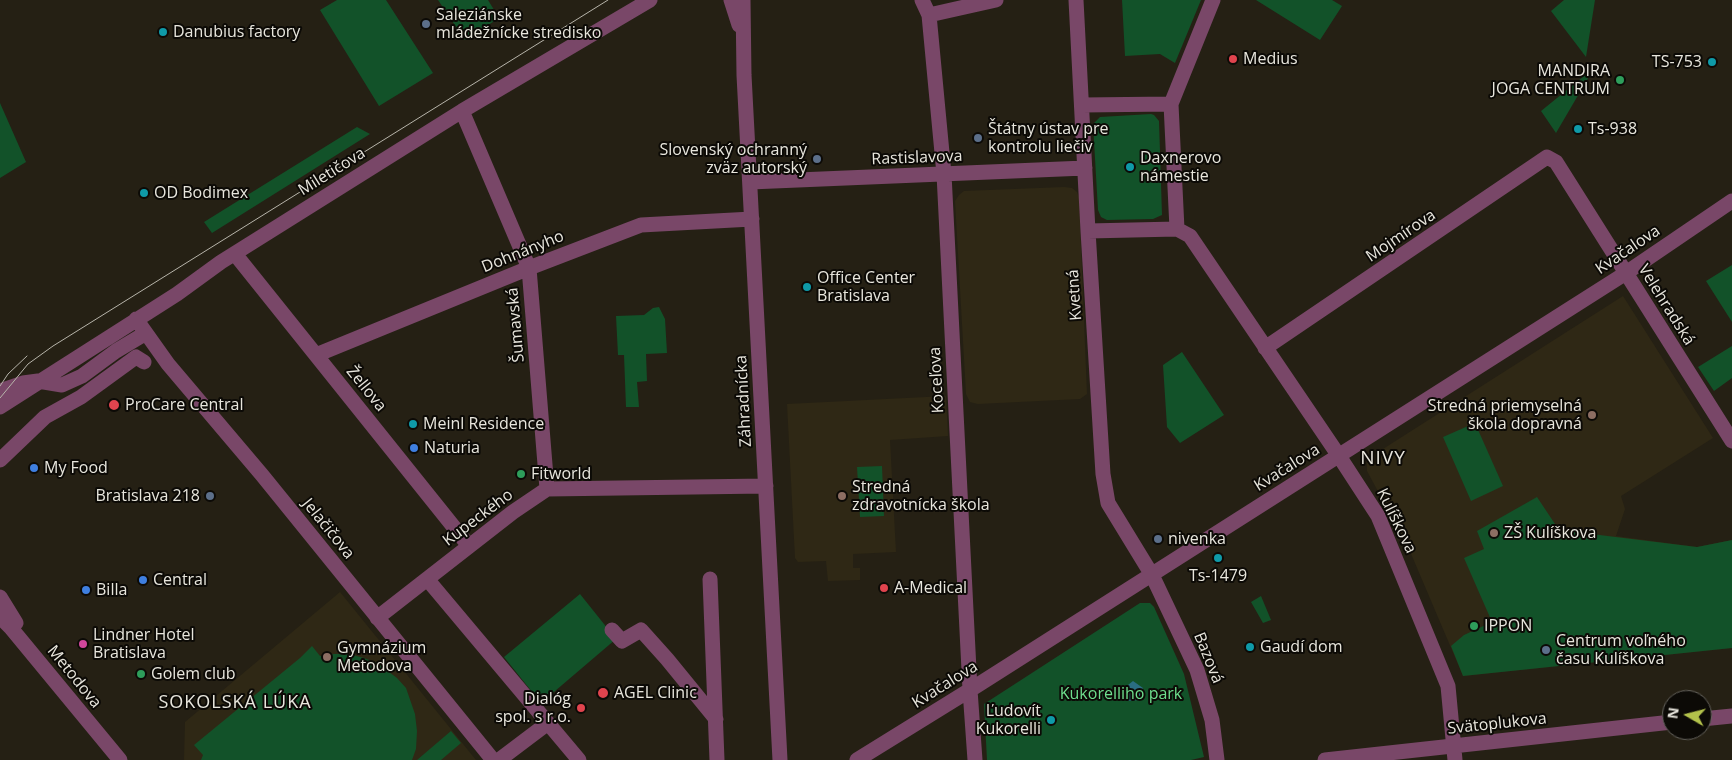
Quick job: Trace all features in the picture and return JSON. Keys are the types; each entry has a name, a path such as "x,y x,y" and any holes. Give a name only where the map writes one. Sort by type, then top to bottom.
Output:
{"street":[{"name":"Miletičova","path":"0,407 177,294 235,254 462,112 650,0"},
{"name":"Záhradnícka","path":"731,0 743,41"},
{"name":"Záhradnícka","path":"743,0 743,41 780,760"},
{"name":"Koceľova","path":"922,0 929,15 944,174 975,760"},
{"path":"929,15 996,0"},
{"name":"Kvetná","path":"1076,0 1103,474 1108,503 1152,575"},
{"path":"1088,231 1177,229 1171,104 1213,0"},
{"path":"1082,105 1171,104"},
{"name":"Šumavská","path":"462,112 528,268 547,489"},
{"name":"Mojmírova","path":"1265,348 1547,157 1556,162"},
{"name":"Velehradská","path":"1556,162 1732,440"},
{"name":"Rastislavova","path":"750,182 1085,168"},
{"name":"Kvačalova","path":"857,760 1152,575 1626,273 1732,201"},
{"name":"Dohnányho","path":"316,355 528,268 641,225 752,220"},
{"name":"Kulíškova","path":"1177,229 1190,236 1378,516 1448,686 1454,753"},
{"name":"Žellova","path":"235,254 469,546"},
{"name":"Jelačičova","path":"136,319 168,364 251,461 493,760"},
{"path":"38,381 62,385 82,376 116,351 146,333"},
{"path":"0,460 45,417 81,397 136,357 144,362"},
{"name":"Miletičova","path":"0,391 23,383 38,381"},
{"path":"547,489 766,486"},
{"name":"Kupeckého","path":"377,618 513,512 547,489"},
{"name":"Bazová","path":"1152,575 1197,670 1212,720 1217,760"},
{"path":"427,579 579,760"},
{"path":"710,580 717,760"},
{"path":"0,596 16,624"},
{"name":"Metodova","path":"0,617 116,756"},
{"path":"612,630 622,641 641,630 716,719"},
{"path":"1712,718 1732,716"},
{"name":"Svätoplukova","path":"1325,760 1454,753 1662,723"},
{"path":"499,760 548,724"}],"shaded area":[{"path":"1072,188 1079,197 1087,394 1080,399 978,404 970,402 966,394 955,201 964,191"},
{"name":"ZŠ Kulíškova","path":"1623,296 1713,438 1621,496 1625,509 1616,536 1697,547 1732,540 1732,648 1463,676 1409,549 1367,471 1367,463 1372,456"},
{"name":"Stredná zdravotnícka škola","path":"946,396 948,436 890,440 896,552 853,554 853,568 860,568 860,580 828,581 826,561 798,562 795,558 787,404"},
{"name":"Gymnázium Metodova","path":"340,592 476,760 184,760 185,722"}],"green space":[{"path":"337,0 386,0 433,73 379,106 320,10"},
{"path":"438,0 488,0 499,18 465,40"},
{"path":"1122,0 1201,0 1175,63 1160,54 1125,56"},
{"path":"1256,0 1332,0 1342,6 1320,40"},
{"path":"1564,0 1595,0 1586,57 1551,11"},
{"path":"1594,68 1556,133 1541,111"},
{"path":"0,103 26,162 0,178"},
{"path":"1151,114 1159,121 1162,215 1153,219 1107,220 1101,217 1098,210 1093,124 1100,117"},
{"path":"357,127 370,134 212,233 204,222"},
{"path":"1732,265 1732,322 1706,281"},
{"path":"659,307 665,319 667,353 646,354 647,381 637,382 639,407 626,407 624,355 618,355 616,316 644,315 653,308"},
{"path":"1732,346 1732,378 1714,391 1698,367"},
{"path":"1182,352 1224,415 1180,443 1167,427 1163,365"},
{"path":"1475,423 1503,486 1471,501 1443,437"},
{"path":"882,466 884,516 860,517 857,467"},
{"name":"ZŠ Kulíškova","path":"1537,497 1559,530 1697,547 1732,540 1732,648 1463,676 1451,646 1464,635 1492,622 1464,558 1484,549 1477,531"},
{"path":"580,594 616,639 541,703 504,657"},
{"path":"1261,596 1271,620 1263,623 1251,602"},
{"name":"Kukorelliho park","path":"1140,603 1150,603 1154,607 1184,674 1204,757 1191,760 987,760 984,704"},
{"name":"Gymnázium Metodova","path":"312,646 320,656 349,654 377,663 397,678 406,688 415,714 417,731 416,749 412,760 201,760 203,755 194,745"},
{"path":"451,731 461,743 441,760 417,760"}],"water":[{"path":"1133,681 1143,688 1139,700 1127,701 1123,689"}],"tram line":[{"path":"0,398 28,364 53,346 608,0"},
{"path":"0,386 8,374 27,356"}],"place":[{"name":"Saleziánske mládežnícke stredisko","path":"426,24"},
{"name":"Danubius factory","path":"163,32"},
{"name":"Medius","path":"1233,59"},
{"name":"TS-753","path":"1712,62"},
{"name":"MANDIRA JOGA CENTRUM","path":"1620,80"},
{"name":"Ts-938","path":"1578,129"},
{"name":"Štátny ústav pre kontrolu liečiv","path":"978,138"},
{"name":"Slovenský ochranný zväz autorský","path":"817,159"},
{"name":"Daxnerovo námestie","path":"1130,167"},
{"name":"OD Bodimex","path":"144,193"},
{"name":"Office Center Bratislava","path":"807,287"},
{"name":"ProCare Central","path":"114,405"},
{"name":"Stredná priemyselná škola dopravná","path":"1592,415"},
{"name":"Meinl Residence","path":"413,424"},
{"name":"Naturia","path":"414,448"},
{"name":"My Food","path":"34,468"},
{"name":"Fitworld","path":"521,474"},
{"name":"Bratislava 218","path":"210,496"},
{"name":"Stredná zdravotnícka škola","path":"842,496"},
{"name":"ZŠ Kulíškova","path":"1494,533"},
{"name":"nivenka","path":"1158,539"},
{"name":"Ts-1479","path":"1218,558"},
{"name":"Central","path":"143,580"},
{"name":"A-Medical","path":"884,588"},
{"name":"Billa","path":"86,590"},
{"name":"IPPON","path":"1474,626"},
{"name":"Lindner Hotel Bratislava","path":"83,644"},
{"name":"Gaudí dom","path":"1250,647"},
{"name":"Centrum voľného času Kulíškova","path":"1546,650"},
{"name":"Gymnázium Metodova","path":"327,657"},
{"name":"Golem club","path":"141,674"},
{"name":"AGEL Clinic","path":"603,693"},
{"name":"Dialóg spol. s r.o.","path":"581,708"},
{"name":"Ľudovít Kukorelli","path":"1051,720"}],"district":[{"name":"NIVY","path":"1383,459"},
{"name":"SOKOLSKÁ LÚKA","path":"235,703"}]}
